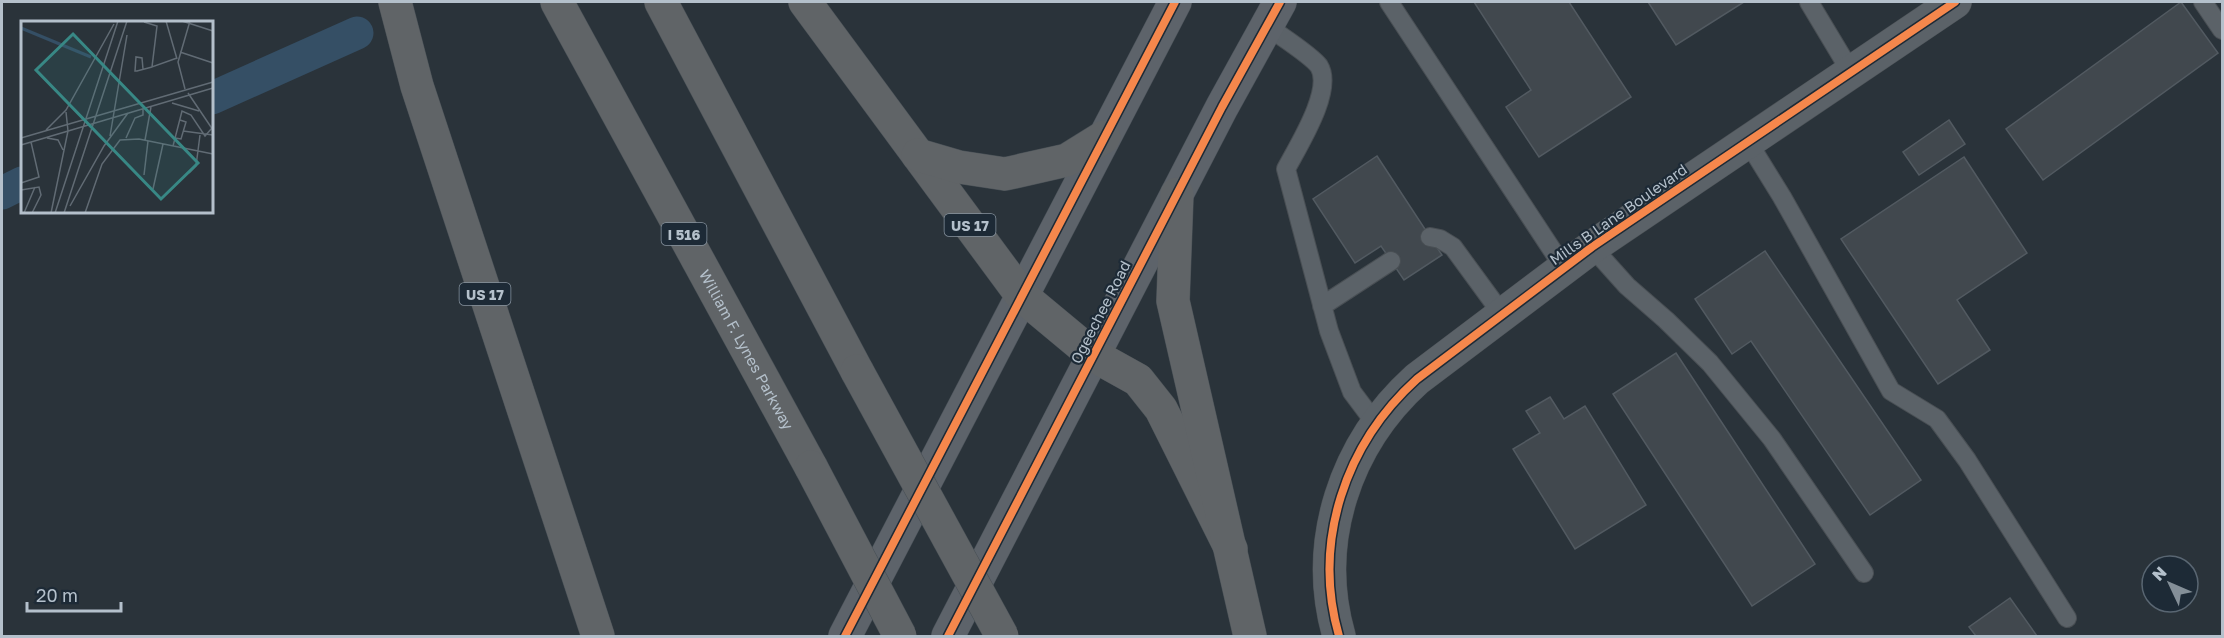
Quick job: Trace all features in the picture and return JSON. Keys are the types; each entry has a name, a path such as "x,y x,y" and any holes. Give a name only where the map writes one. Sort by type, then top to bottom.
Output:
{"highway":[{"name":"US 17","path":"395,2 417,86 598,636"},
{"name":"William F. Lynes Parkway","path":"557,2 811,467 900,636"},
{"path":"661,2 857,371 1002,636"},
{"name":"US 17","path":"805,2 1023,296 1093,355"},
{"path":"918,155 959,167 1005,174 1067,160 1104,137"},
{"path":"1177,194 1173,301 1250,636"},
{"path":"1093,355 1138,380 1161,409 1231,549"}],"main road":[{"path":"845,636 1175,2"},
{"name":"Ogeechee Road","path":"948,636 1177,194 1274,14"}],"street":[{"name":"Mills B Lane Boulevard","path":"1340,636 1330,596 1329,561 1332,528 1340,494 1362,445 1397,397 1417,379 1592,247 1955,2"}],"lane":[{"path":"1389,2 1564,268"},
{"path":"1809,2 1851,72"},
{"path":"2203,2 2223,30"},
{"path":"1274,14 1318,64 1323,76 1322,96 1287,169 1329,332 1352,392 1376,424"},
{"path":"1748,142 1782,197 1891,391 1937,420 1967,460 2067,618"},
{"path":"1430,237 1440,239 1453,247 1502,314"},
{"path":"1592,247 1627,286 1710,363 1772,439 1864,573"},
{"path":"1322,306 1391,261"}],"building":[{"path":"1474,2 1569,2 1631,97 1539,157 1506,107 1531,90"},
{"path":"1648,2 1744,2 1676,45"},
{"path":"2181,2 2218,53 2043,180 2006,129"},
{"path":"1949,120 1965,144 1919,175 1903,152"},
{"path":"1377,156 1442,255 1404,280 1381,246 1355,263 1313,199"},
{"path":"1964,157 2027,253 1957,300 1990,350 1938,384 1841,239"},
{"path":"1765,251 1921,480 1870,515 1751,341 1732,354 1695,299"},
{"path":"1676,353 1815,564 1752,606 1613,394"},
{"path":"1550,397 1564,419 1585,406 1646,505 1575,549 1513,449 1540,433 1526,411"},
{"path":"2010,598 2037,636 1976,636 1969,627"}],"waterway":[{"path":"213,98 357,33"},
{"path":"2,193 21,184"}],"cycle path":[{"path":"845,636 1175,2"},
{"path":"948,636 1222,107 1280,2"},
{"path":"1339,636 1332,601 1330,565 1333,531 1341,497 1354,464 1371,433 1392,405 1417,379 1592,247 1955,2"}]}
